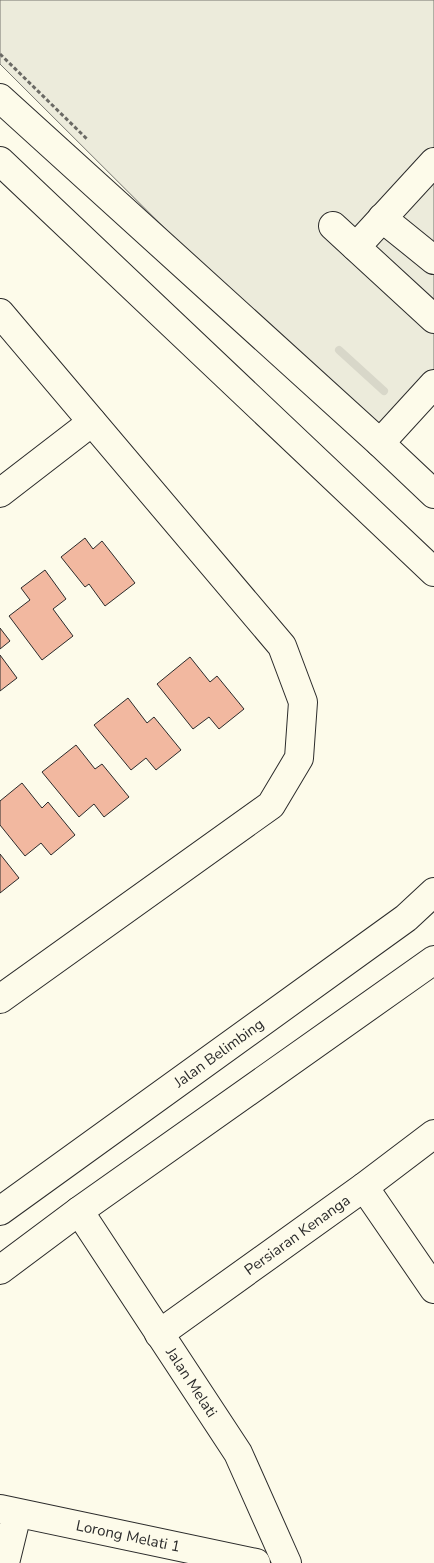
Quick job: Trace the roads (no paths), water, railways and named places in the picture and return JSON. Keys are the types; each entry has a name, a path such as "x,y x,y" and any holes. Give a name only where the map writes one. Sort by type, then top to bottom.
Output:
{"street":[{"path":"0,98 434,494"},
{"path":"0,161 434,572"},
{"path":"356,248 434,162"},
{"path":"382,218 434,260"},
{"path":"333,226 434,319"},
{"path":"0,313 282,646 304,702 299,758 271,805 0,999"},
{"path":"380,443 434,384"},
{"path":"0,494 92,422"},
{"name":"Jalan Belimbing","path":"0,1211 406,918 434,892"},
{"path":"0,1270 79,1211 434,960"},
{"name":"Persiaran Kenanga","path":"159,1334 364,1187 434,1134"},
{"path":"364,1187 434,1289"},
{"name":"Jalan Melati","path":"79,1211 238,1453 287,1563"},
{"path":"5,1563 8,1511"},
{"name":"Lorong Melati 1","path":"8,1511 151,1553 256,1563"}],"waterway":[{"path":"339,350 384,391"}]}
